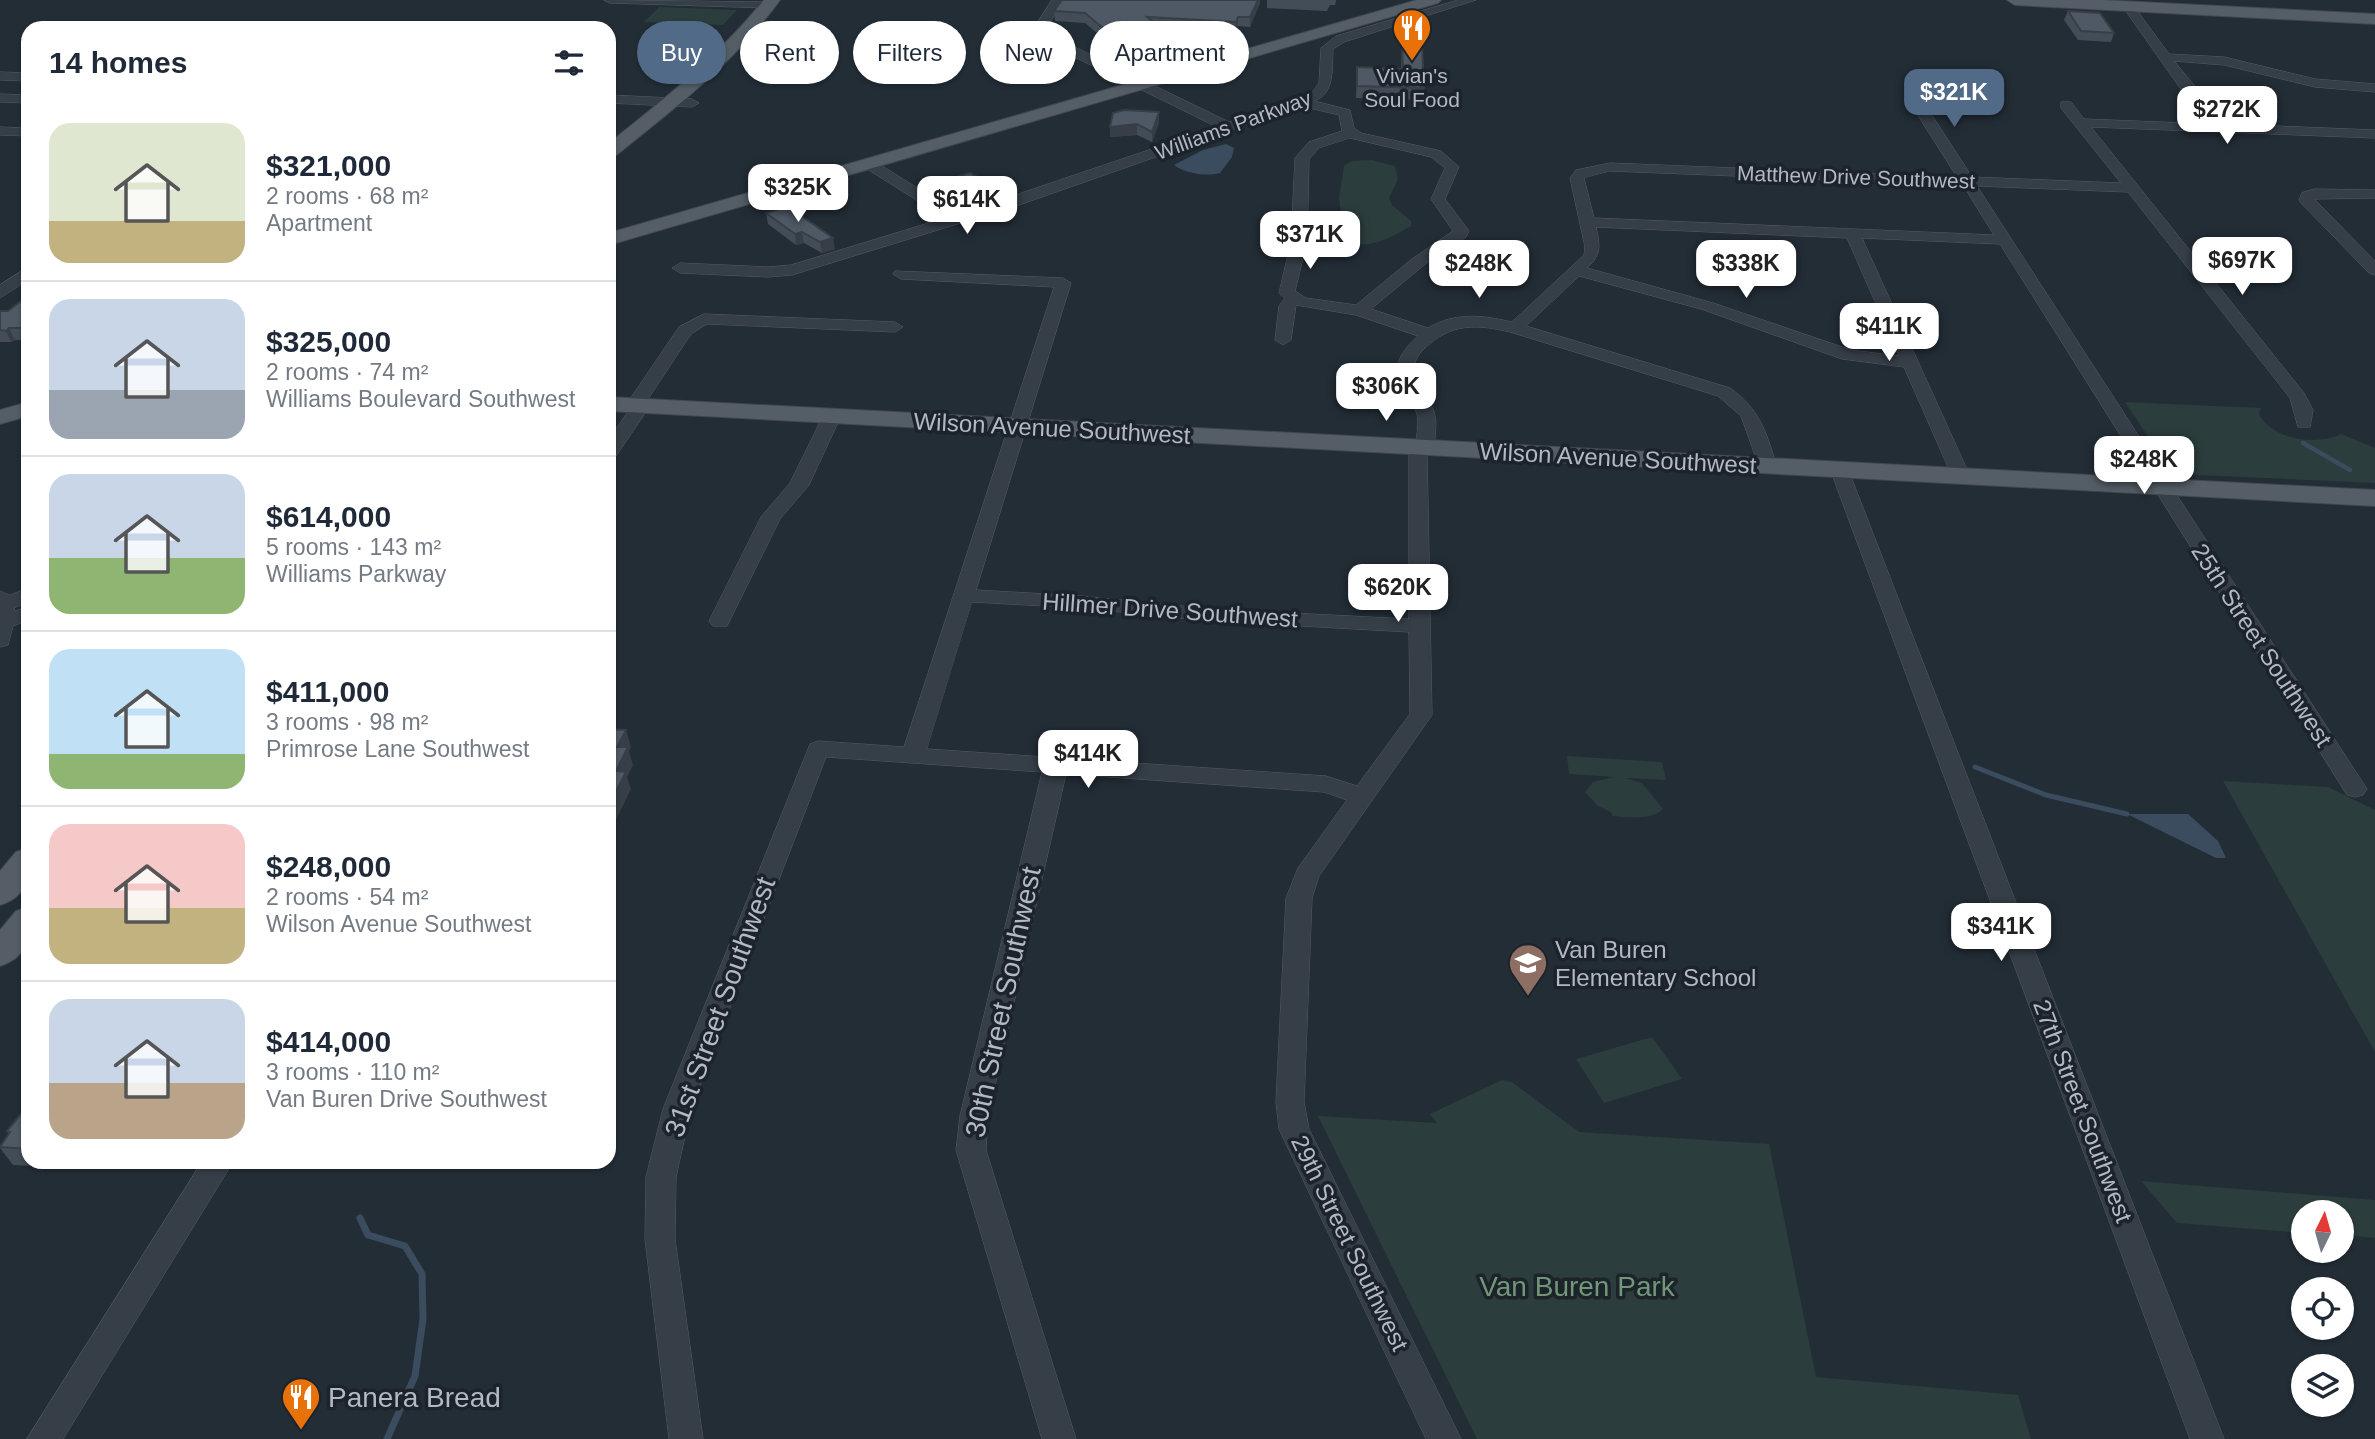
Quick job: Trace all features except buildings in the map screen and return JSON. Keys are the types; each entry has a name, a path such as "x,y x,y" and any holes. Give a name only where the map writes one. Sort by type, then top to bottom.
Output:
{"main road":[{"path":"1249,47 1406,0"},
{"path":"1249,50 1433,0"},
{"path":"2015,0 2375,19"},
{"path":"616,164 683,102 770,3"},
{"path":"616,221 1123,84"},
{"path":"616,237 869,164 1124,84"},
{"path":"616,147 683,102"},
{"path":"0,398 21,392"},
{"name":"Wilson Avenue Southwest","path":"616,404 2375,498"},
{"path":"0,418 21,411"},
{"path":"0,893 21,868"},
{"path":"0,954 21,928"}],"street":[{"path":"610,0 770,3"},
{"path":"1058,0 1040,29 1052,41 1090,60"},
{"name":"Williams Parkway","path":"680,268 768,272 792,270 958,220 1138,161 1174,145 1304,103 1317,96 1323,89 1327,48 1332,43 1470,0"},
{"path":"2129,7 2190,92 2222,129"},
{"path":"2165,57 2224,61 2315,83 2375,88"},
{"path":"0,76 21,77"},
{"path":"1140,84 1228,127"},
{"name":"25th Street Southwest","path":"1912,95 2354,789"},
{"path":"0,98 21,99"},
{"path":"616,99 683,102"},
{"path":"1304,103 1345,113 1346,126 1351,133 1365,139 1436,154 1452,167 1438,199 1461,231 1451,244 1418,262 1359,310"},
{"path":"2066,105 2298,397 2304,410 2304,423"},
{"path":"2080,123 2375,134"},
{"path":"0,131 21,132"},
{"path":"1351,133 1314,145 1302,158 1299,242 1286,293 1293,299 1359,310 1429,334"},
{"path":"869,164 958,220"},
{"name":"Matthew Drive Southwest","path":"1587,222 1577,178 1581,173 1610,167 2132,188"},
{"path":"2375,194 2315,193 2307,196 2306,200 2375,270"},
{"path":"1515,328 1591,256 1587,222 2004,240"},
{"path":"1852,233 1961,476"},
{"path":"1577,270 1707,306 1848,355 1910,363"},
{"path":"901,275 1063,283 1015,426 912,755 1326,784 1364,797"},
{"path":"0,293 21,277"},
{"path":"1283,340 1287,306 1293,299"},
{"path":"616,441 685,331 704,319 895,327"},
{"name":"29th Street Southwest","path":"1444,1439 1294,1129 1290,1102 1299,898 1307,874 1422,715 1422,447 1426,414 1409,386 1405,373 1407,360 1429,334 1444,324 1460,319 1476,319 1515,328 1724,391 1741,402 1751,414 1767,466"},
{"path":"720,621 771,517 799,485 832,416"},
{"name":"27th Street Southwest","path":"1839,469 2207,1439"},
{"name":"Hillmer Drive Southwest","path":"962,595 1081,602 1211,615 1420,626"},
{"path":"2,616 21,601"},
{"path":"2,616 21,614"},
{"name":"31st Street Southwest","path":"686,1439 660,1239 661,1177 677,1109 818,748 912,755"},
{"name":"30th Street Southwest","path":"1056,765 974,1116 971,1150 1059,1439"},
{"path":"44,1439 214,1169"}],"green space":[{"path":"659,7 737,10 726,22 645,21"},
{"path":"1372,160 1395,166 1398,179 1389,198 1392,205 1411,221 1411,226 1371,244 1345,242 1339,198 1344,166 1352,161"},
{"path":"2125,402 2261,408 2259,414 2265,423 2285,435 2320,440 2341,434 2375,448 2375,483 2173,474"},
{"path":"1567,756 1662,762 1666,780 1625,778 1642,783 1663,809 1646,817 1612,816 1612,813 1597,805 1585,792 1593,782 1614,777 1569,774"},
{"path":"2223,781 2328,787 2375,810 2375,1052"},
{"path":"1652,1037 1682,1079 1604,1103 1576,1059"},
{"name":"Van Buren Park","path":"1502,1080 1512,1082 1579,1132 1769,1144 1816,1377 2018,1395 2031,1439 1477,1439 1318,1116 1437,1123 1430,1114"},
{"path":"2141,1181 2375,1200 2375,1238 2354,1236 2354,1200 2291,1200 2291,1232 2177,1223"}],"water":[{"path":"1226,144 1234,148 1232,157 1220,173 1196,174 1174,165 1203,150"},
{"path":"2127,814 2188,814 2218,841 2226,858 2216,858"}],"waterway":[{"path":"2303,443 2350,470"},
{"path":"1975,767 2046,795 2127,814"},
{"path":"360,1218 368,1235 405,1246 422,1274 423,1319 415,1376 387,1439"}],"place":[{"name":"Vivian's Soul Food","path":"1412,62"},
{"name":"Van Buren Elementary School","path":"1528,997"},
{"name":"Panera Bread","path":"301,1431"}]}
